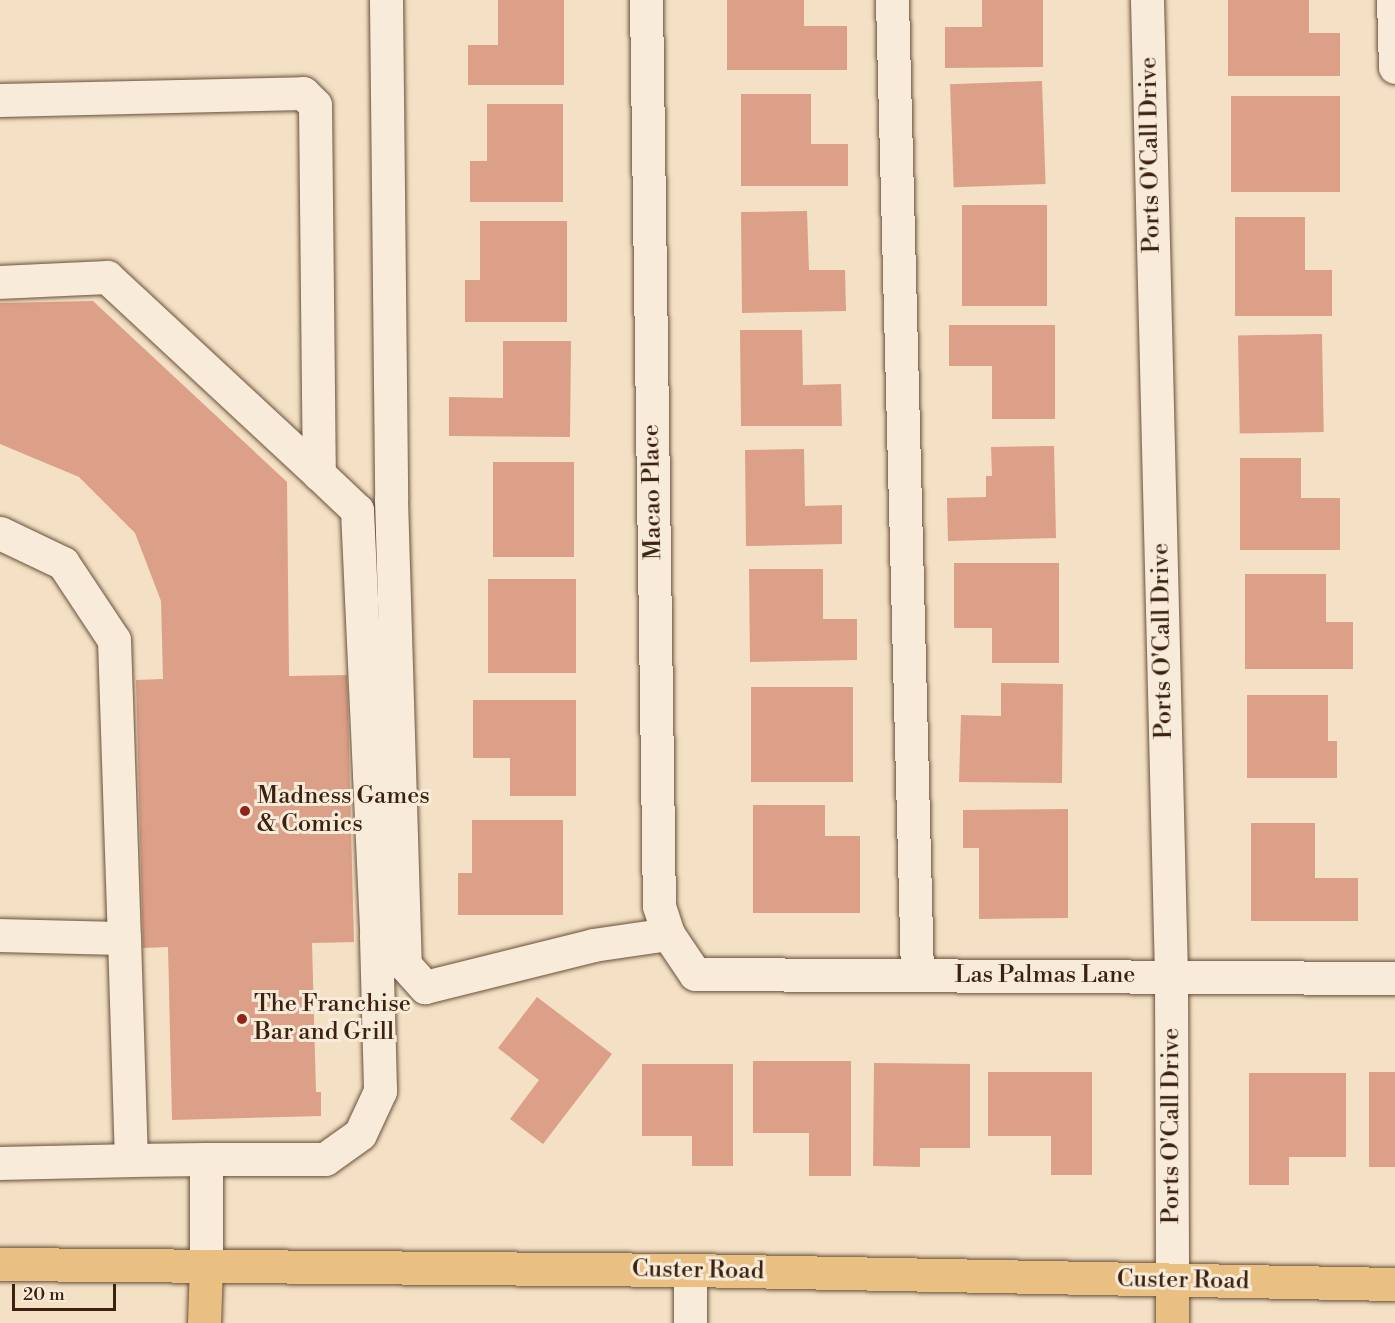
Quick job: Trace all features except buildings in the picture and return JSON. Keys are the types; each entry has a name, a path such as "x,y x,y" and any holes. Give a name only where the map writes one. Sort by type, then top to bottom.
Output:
{"main road":[{"name":"Custer Road","path":"0,1264 690,1270 1395,1284"},
{"path":"204,1323 206,1266"},
{"path":"1172,1281 1172,1323"}],"street":[{"path":"386,0 391,499 405,964 425,987 593,945 668,934"},
{"name":"Macao Place","path":"646,0 659,906 668,934 695,974"},
{"path":"892,0 917,975"},
{"name":"Ports O'Call Drive","path":"1147,0 1171,977 1172,1281"},
{"path":"1393,0 1395,67"},
{"path":"0,100 303,93 315,105 319,474"},
{"path":"0,282 107,277 357,510 376,936 380,1091 360,1134 326,1159 0,1163"},
{"path":"0,533 63,563 114,640 131,1160"},
{"path":"0,935 124,938"},
{"name":"Las Palmas Lane","path":"695,974 1395,978"},
{"path":"206,1160 206,1266"},
{"path":"690,1270 690,1323"}],"place":[{"name":"Madness Games & Comics","path":"245,811"},
{"name":"The Franchise Bar and Grill","path":"242,1019"}]}
